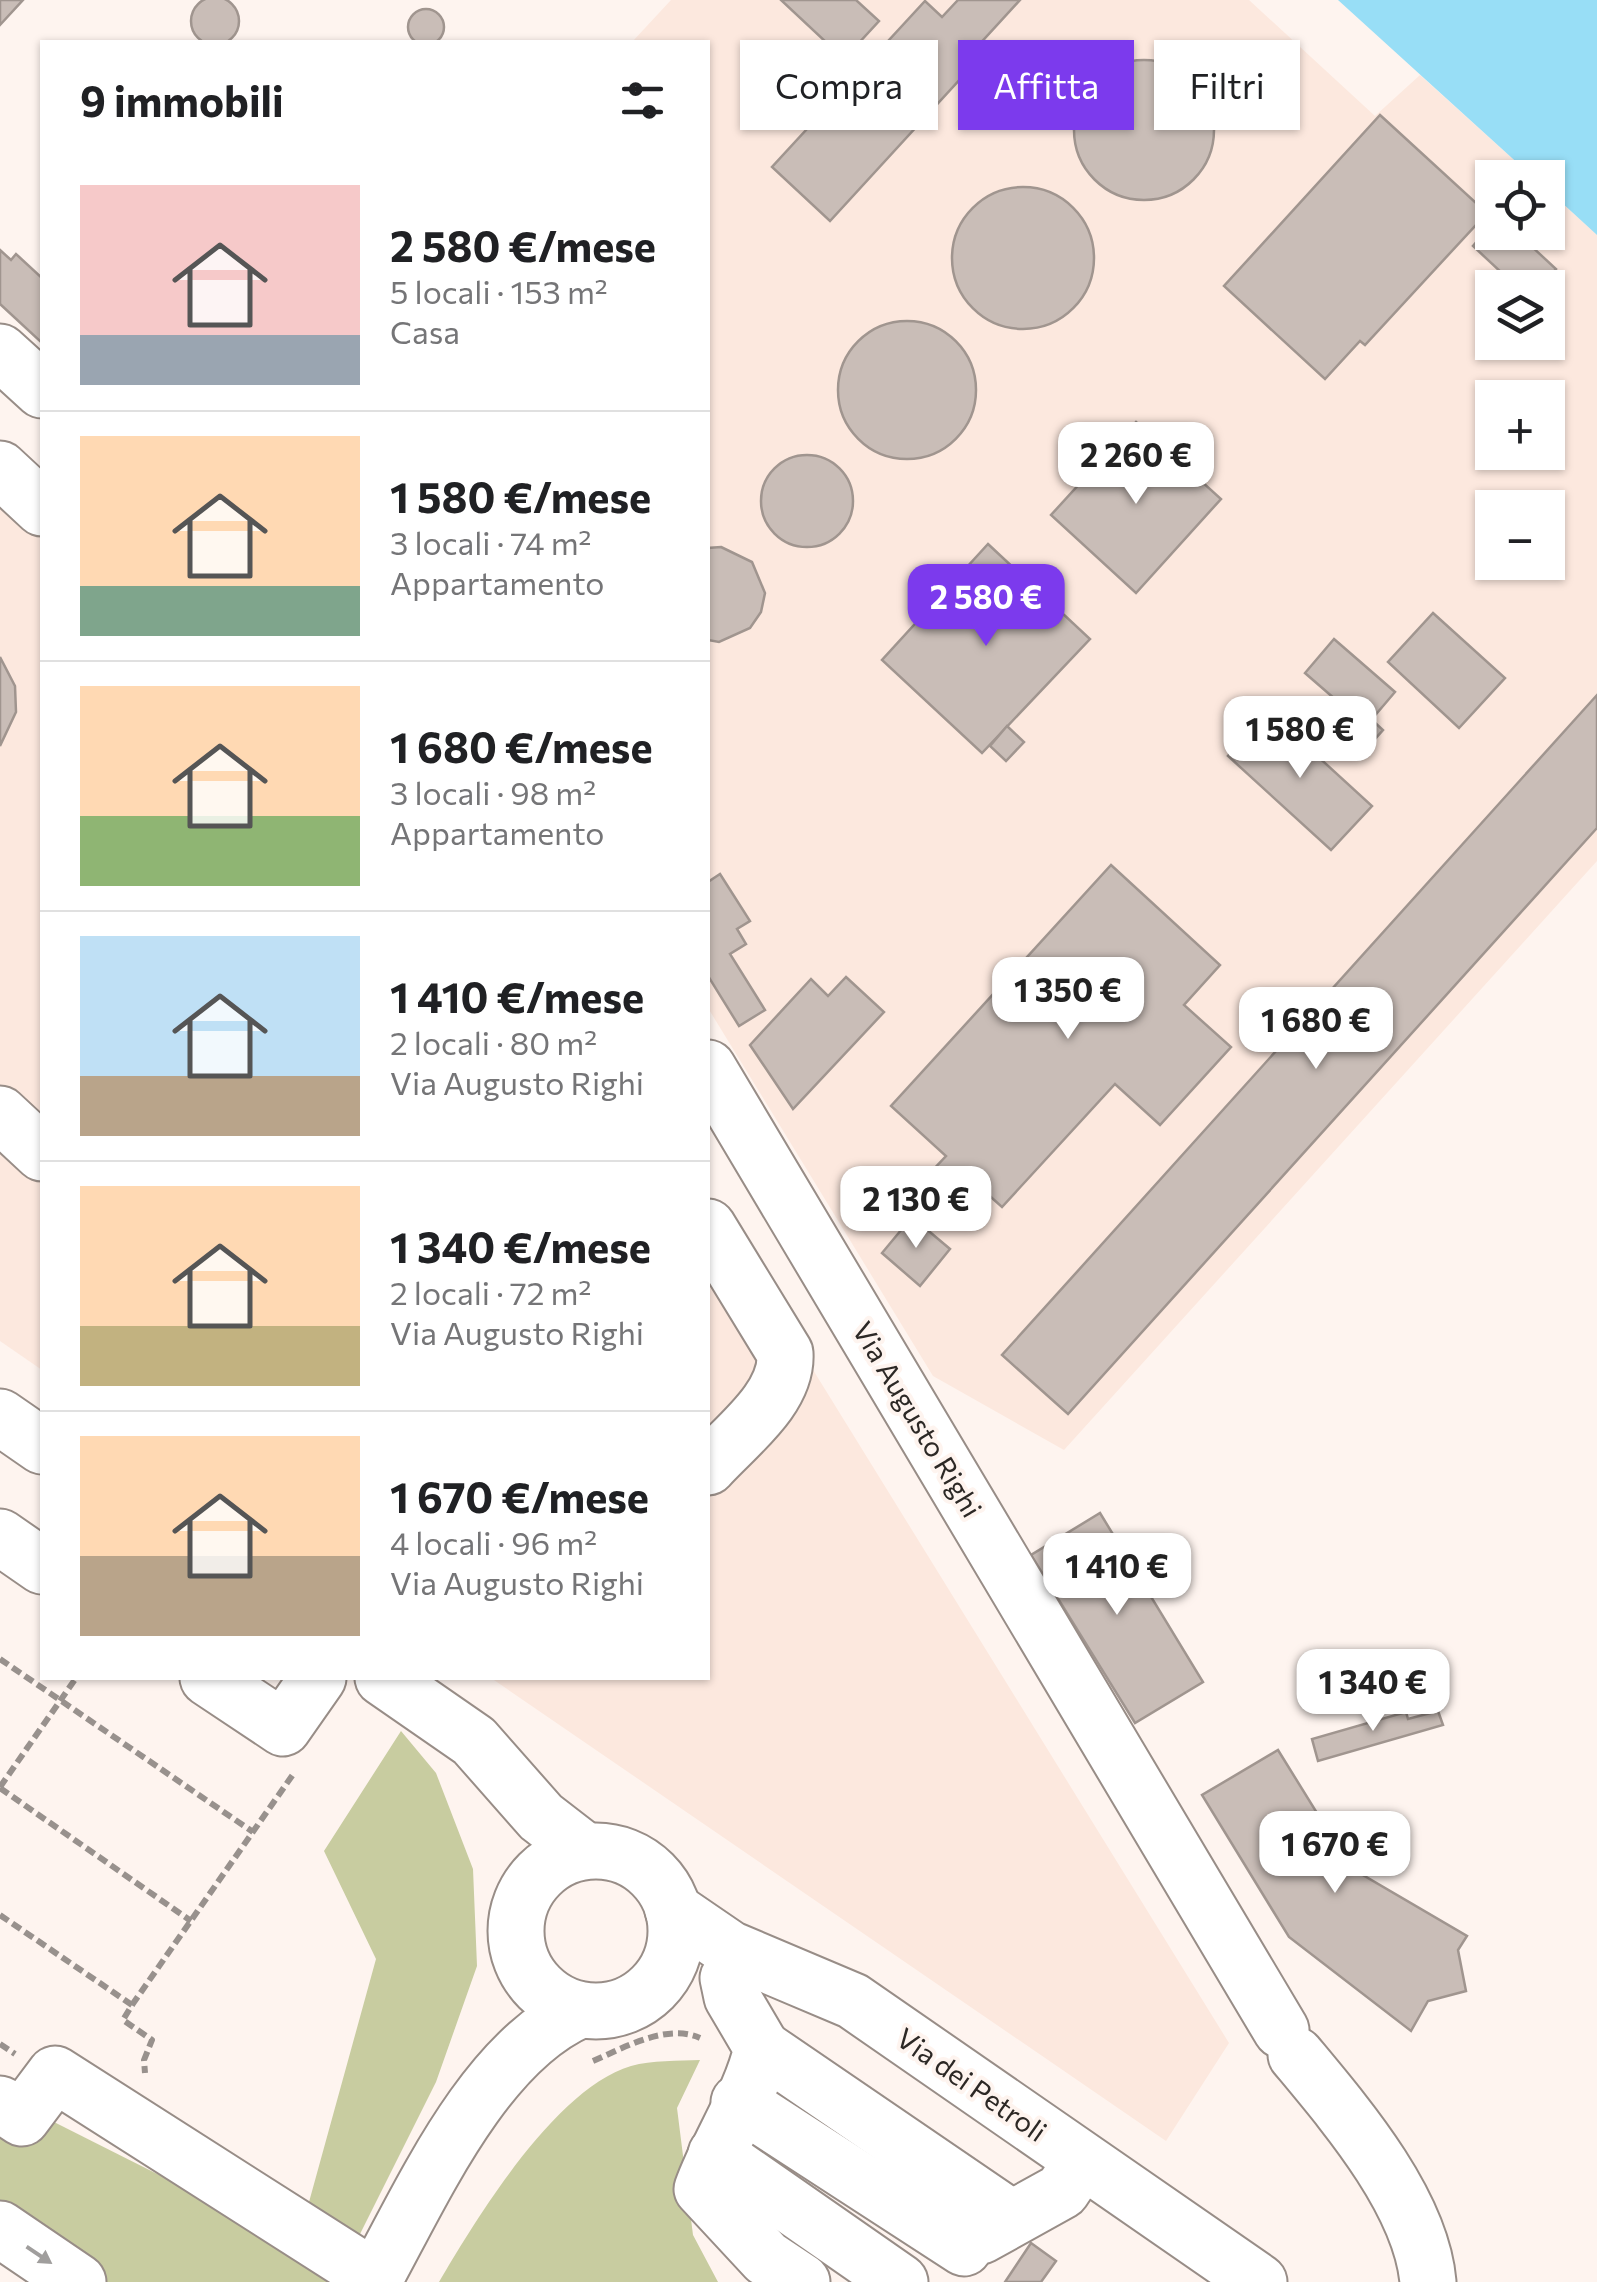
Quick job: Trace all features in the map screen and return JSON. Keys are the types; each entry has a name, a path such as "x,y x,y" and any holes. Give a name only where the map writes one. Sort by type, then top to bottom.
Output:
{"street":[{"path":"0,352 40,388"},
{"path":"0,469 40,506"},
{"name":"Via Augusto Righi","path":"710,1071 1288,2042 1371,2144 1426,2258 1428,2282"},
{"path":"0,1114 40,1151"},
{"path":"710,1230 785,1353 786,1372 775,1394 710,1465"},
{"path":"0,1418 40,1445"},
{"path":"0,1537 40,1565"},
{"path":"211,1680 282,1728 317,1680"},
{"path":"385,1680 474,1741 541,1817 585,1851"},
{"path":"385,1680 421,1708 486,1792 512,1840 526,1891"},
{"path":"481,2094 519,2049 555,2021 580,2010 623,2007 658,1982 671,1960 676,1935 673,1910 664,1888 640,1864 608,1852 585,1851 562,1858 541,1872 526,1891 515,1932 526,1972 559,2003 580,2010"},
{"name":"Via dei Petroli","path":"673,1910 730,1948 853,2000 1259,2282"},
{"path":"0,2104 22,2118 55,2074 374,2280 481,2094 526,1972"},
{"path":"658,1982 728,1978 786,1984 853,2000"},
{"path":"728,1978 732,1997 724,2258 742,2282"},
{"path":"730,2124 956,2255"},
{"path":"730,2124 956,2255"},
{"path":"730,2124 766,2258 802,2282"},
{"path":"730,2124 780,2232 850,2282"},
{"path":"956,2255 1062,2190 1082,2161"},
{"path":"0,2229 78,2282"}],"path":[{"path":"0,1659 253,1832"},
{"path":"75,1680 0,1788 192,1921"},
{"path":"142,2132 160,2102 144,2068 152,2040 123,2020 297,1769 284,1759"},
{"path":"0,1915 132,2006"}],"shaded area":[{"path":"671,0 1249,0 1292,40 1154,40 1154,130 1300,130 1300,47 1375,116 1420,75 1514,160 1475,160 1475,250 1565,250 1565,206 1597,235 1597,861 1064,1450 933,1376 710,1011 710,40 634,40"},
{"path":"0,440 40,476 40,1369 0,1341"},
{"path":"710,1203 1229,2043 1166,2141 494,1680 710,1680"}],"green space":[{"path":"401,1731 436,1773 473,1869 477,1966 436,2082 355,2244 306,2213 376,1959 324,1851"},
{"path":"700,2060 677,2108 693,2235 718,2282 439,2282 521,2158 575,2100 603,2079 631,2066"},
{"path":"52,2121 193,2192 333,2274 327,2282 107,2282 0,2200 0,2126"}],"water":[{"path":"1338,0 1597,0 1597,235 1565,206 1565,160 1514,160"}],"building":[{"path":"205,-1 225,-1 238,12 238,30 229,40 201,40 192,30 192,12"},
{"path":"0,0 23,0 0,25"},
{"path":"781,0 856,0 879,21 862,40 824,40"},
{"path":"958,0 1020,0 983,40 958,40 958,81 938,103 938,40 889,40 925,1 942,17"},
{"path":"419,10 433,10 443,20 439,40 413,40 409,34 409,20"},
{"path":"1134,61 1154,61 1154,130 1214,130 1209,157 1194,180 1171,195 1144,200 1117,195 1094,180 1079,157 1074,130 1134,130"},
{"path":"1380,115 1475,202 1475,226 1365,345 1360,341 1325,379 1224,286"},
{"path":"806,130 913,130 830,221 772,167"},
{"path":"1023,187 1050,192 1073,208 1089,231 1094,258 1089,285 1073,308 1050,324 1023,329 996,324 973,308 957,285 952,258 957,231 973,208 996,192"},
{"path":"0,250 11,260 16,254 40,276 40,341 0,304"},
{"path":"1477,250 1535,250 1556,269 1555,270 1499,270"},
{"path":"907,321 933,326 956,341 971,364 976,390 971,416 956,439 933,454 907,459 881,454 858,439 843,416 838,390 843,364 858,341 881,326"},
{"path":"1136,422 1221,499 1136,593 1051,515"},
{"path":"807,455 825,458 840,468 850,483 850,519 840,534 825,544 807,547 789,544 774,534 764,519 761,501 764,483 774,468 789,458"},
{"path":"988,544 1090,639 982,753 882,660"},
{"path":"721,547 752,562 765,593 761,612 750,628 719,642 710,640 710,548"},
{"path":"1433,613 1505,678 1459,728 1388,662"},
{"path":"1334,639 1395,692 1366,726 1305,673"},
{"path":"0,657 15,686 16,712 0,746"},
{"path":"1597,695 1597,828 1068,1414 1002,1355"},
{"path":"1268,711 1372,806 1331,850 1228,756"},
{"path":"1372,720 1383,730 1359,757 1343,742 1361,721 1366,726"},
{"path":"1007,726 1024,742 1006,761 990,746"},
{"path":"1111,865 1220,965 1184,1005 1231,1047 1160,1125 1115,1084 1002,1207 972,1180 957,1196 931,1172 946,1156 891,1106"},
{"path":"720,874 750,921 737,929 746,944 730,954 765,1010 739,1026 710,979 710,881"},
{"path":"846,977 884,1012 793,1109 750,1045 811,979 828,996"},
{"path":"912,1217 950,1249 920,1286 882,1253"},
{"path":"1100,1513 1203,1682 1135,1723 1031,1555"},
{"path":"1438,1711 1443,1725 1318,1761 1312,1739 1406,1712 1408,1719"},
{"path":"1278,1750 1351,1868 1467,1936 1458,1950 1466,1991 1428,2001 1411,2031 1289,1937 1202,1795"},
{"path":"1031,2243 1056,2261 1041,2282 1005,2282"}]}
